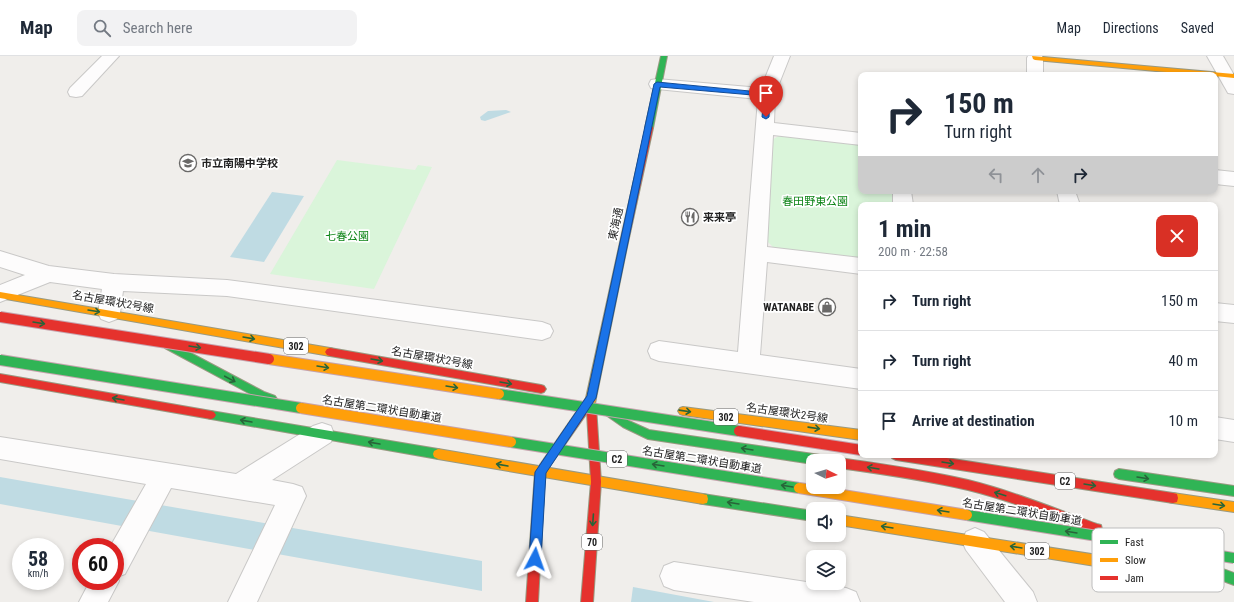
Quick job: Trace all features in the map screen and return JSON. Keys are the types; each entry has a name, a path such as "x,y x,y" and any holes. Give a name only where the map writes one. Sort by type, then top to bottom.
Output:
{"main road":[{"name":"東海通","path":"587,602 596,482 591,397 664,56"},
{"path":"1035,57 1163,72"},
{"path":"1218,78 1231,80"},
{"name":"名古屋環状2号線","path":"0,295 552,391"},
{"path":"109,314 261,395 287,404 557,448 573,457 582,465 596,482"},
{"path":"0,317 858,437"},
{"name":"名古屋第二環状自動車道","path":"0,360 1092,535"},
{"path":"0,378 596,482 806,515"},
{"name":"東海通","path":"540,472 591,397"},
{"path":"591,397 620,421 648,434 806,458"},
{"name":"名古屋環状2号線","path":"676,410 858,437"},
{"name":"C2","path":"916,458 1234,507"},
{"path":"846,464 931,477 969,485 1094,528"},
{"path":"532,602 540,472"},
{"path":"1110,472 1234,491"},
{"name":"302","path":"846,521 1092,559"},
{"name":"名古屋第二環状自動車道","path":"1224,556 1234,558"},
{"path":"1224,574 1234,578"},
{"name":"302","path":"1224,580 1234,582"}],"street":[{"path":"76,92 111,56"},
{"path":"748,363 757,253 767,94 782,56"},
{"path":"1215,56 1231,80"},
{"path":"1035,57 1035,72"},
{"path":"657,84 767,94"},
{"path":"765,128 858,139"},
{"path":"1218,177 1234,179"},
{"path":"757,253 858,266"},
{"path":"0,259 49,274 114,282 227,288 542,331"},
{"path":"0,295 49,274"},
{"path":"109,314 114,282"},
{"path":"1218,312 1234,314"},
{"path":"659,351 858,379"},
{"path":"1218,428 1234,431"},
{"path":"239,487 322,434"},
{"path":"0,448 293,496 242,602"},
{"path":"124,548 165,475"},
{"path":"976,541 1023,602"},
{"path":"674,576 846,602"},
{"path":"93,602 100,590"}],"green space":[{"name":"春田野東公園","path":"780,135 858,145 858,194 893,194 894,202 858,202 858,258 774,248 767,241 772,140"},
{"name":"七春公園","path":"337,160 415,170 418,165 432,167 374,289 270,274"}],"water":[{"path":"506,110 511,112 485,121 481,120 480,117 488,111"},
{"path":"272,192 304,196 264,262 230,257"},
{"path":"0,477 482,561 482,591 0,504"},
{"path":"633,587 714,602 631,602"}],"traffic: fast":[{"path":"649,128 664,56"},
{"path":"168,345 261,395 272,399"},
{"path":"0,360 301,408"},
{"path":"499,394 739,431"},
{"path":"606,410 626,424 648,434 806,458"},
{"path":"211,415 438,454"},
{"path":"511,442 799,488"},
{"path":"1119,474 1234,491"},
{"path":"703,499 806,515"},
{"path":"967,515 1092,535"},
{"path":"1224,556 1234,558"},
{"path":"1224,575 1234,579"}],"traffic: slow":[{"path":"1035,56 1035,58 1190,72"},
{"path":"1218,75 1234,76"},
{"path":"591,406 591,398 623,247"},
{"path":"0,295 330,352"},
{"path":"269,359 499,394"},
{"path":"301,408 511,442"},
{"path":"683,411 858,435"},
{"path":"438,454 703,499"},
{"path":"799,488 967,515"},
{"path":"1173,498 1234,507"},
{"path":"846,521 1092,560"}],"traffic: jam":[{"path":"623,247 649,128"},
{"path":"0,317 269,359"},
{"path":"330,352 541,389"},
{"path":"0,378 211,415"},
{"path":"532,602 540,472 591,398"},
{"path":"587,602 596,482 591,406"},
{"path":"739,431 858,450"},
{"path":"915,458 1173,498"},
{"path":"846,464 920,475 984,489 1094,528"}],"place":[{"name":"市立南陽中学校","path":"188,163"},
{"name":"来来亭","path":"690,217"},
{"name":"WATANABE","path":"827,307"}],"route":[{"path":"535,559 540,472 591,398 657,84 767,94 766,117"}]}
